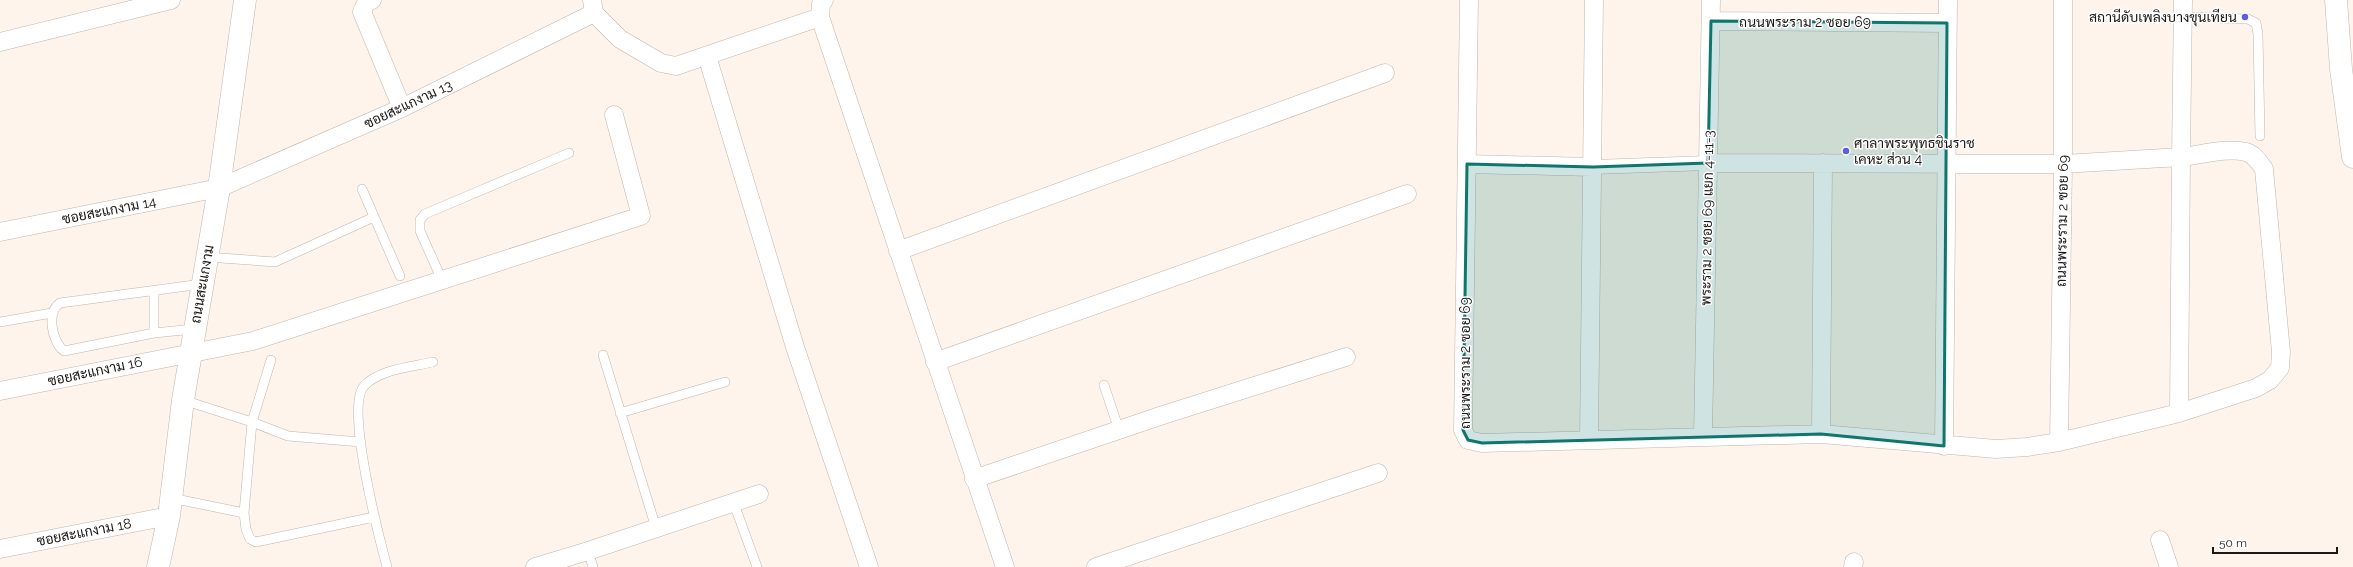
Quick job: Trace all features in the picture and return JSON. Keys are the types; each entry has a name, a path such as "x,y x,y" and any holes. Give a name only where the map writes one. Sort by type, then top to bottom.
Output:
{"street":[{"path":"0,42 171,0"},
{"name":"ถนนสะแกงาม","path":"158,567 170,507 183,400 219,188 245,0"},
{"path":"372,0 366,3 362,12 402,108"},
{"name":"ถนนพระราม 2 ซอย 69","path":"1469,0 1463,430 1468,440 1482,442 1821,434 1944,446 1996,449 2059,442 2179,413 2256,388 2270,380 2280,368 2281,352 2264,168 2256,158 2246,152 2231,151 2181,158 2063,164 1946,162"},
{"path":"1589,439 1594,0"},
{"name":"พระราม 2 ซอย 69 แยก 4-11-3","path":"1703,436 1711,0"},
{"path":"1944,446 1948,0"},
{"name":"ถนนพระราม 2 ซอย 69","path":"2059,442 2063,164 2063,0"},
{"path":"2336,0 2347,68 2353,156"},
{"path":"593,7 620,39 661,63 676,66 707,56 822,9 898,251 1005,567"},
{"name":"ซอยสะแกงาม 13","path":"219,188 402,108 593,7"},
{"path":"2179,413 2183,9"},
{"name":"ถนนพระราม 2 ซอย 69","path":"1711,21 1947,23"},
{"path":"707,56 796,346 869,567"},
{"path":"898,251 1385,73"},
{"name":"ซอยสะแกงาม 16","path":"0,391 191,352 253,341 641,216 614,115"},
{"path":"1467,164 1593,167 1708,163 1946,162"},
{"path":"1821,434 1823,163"},
{"name":"ซอยสะแกงาม 14","path":"0,232 219,188"},
{"path":"935,362 1407,194"},
{"path":"974,479 1119,430 1346,357"},
{"path":"1096,567 1378,473"},
{"path":"535,567 591,559 656,528 758,494"},
{"name":"ซอยสะแกงาม 18","path":"0,549 170,507"},
{"path":"2160,540 2169,567"}],"lane":[{"path":"2183,9 2248,19 2256,23 2258,34 2260,136"},
{"path":"442,280 420,231 420,220 425,214 569,153"},
{"path":"362,189 400,276"},
{"path":"207,257 275,262 374,217"},
{"path":"194,329 154,333 64,351 56,341 52,313 55,306 60,303 202,284"},
{"path":"154,291 154,333"},
{"path":"0,322 52,313"},
{"path":"603,355 656,528"},
{"path":"271,360 252,422 244,514 246,529 250,539 256,542 374,517"},
{"path":"387,567 374,517 361,442 358,396 364,386 374,378 384,374 433,362"},
{"path":"620,413 725,382"},
{"path":"1104,385 1119,430"},
{"path":"183,400 252,422 288,436 361,442"},
{"path":"734,501 757,567"},
{"path":"170,507 244,514"}],"highlighted area":[{"path":"1711,21 1947,23 1944,446 1821,434 1482,443 1468,440 1463,430 1467,164 1593,167 1708,163"}],"place":[{"name":"สถานีดับเพลิงบางขุนเทียน","path":"2245,17"},
{"name":"ศาลาพระพุทธชินราช เคหะ ส่วน 4","path":"1846,151"}]}
